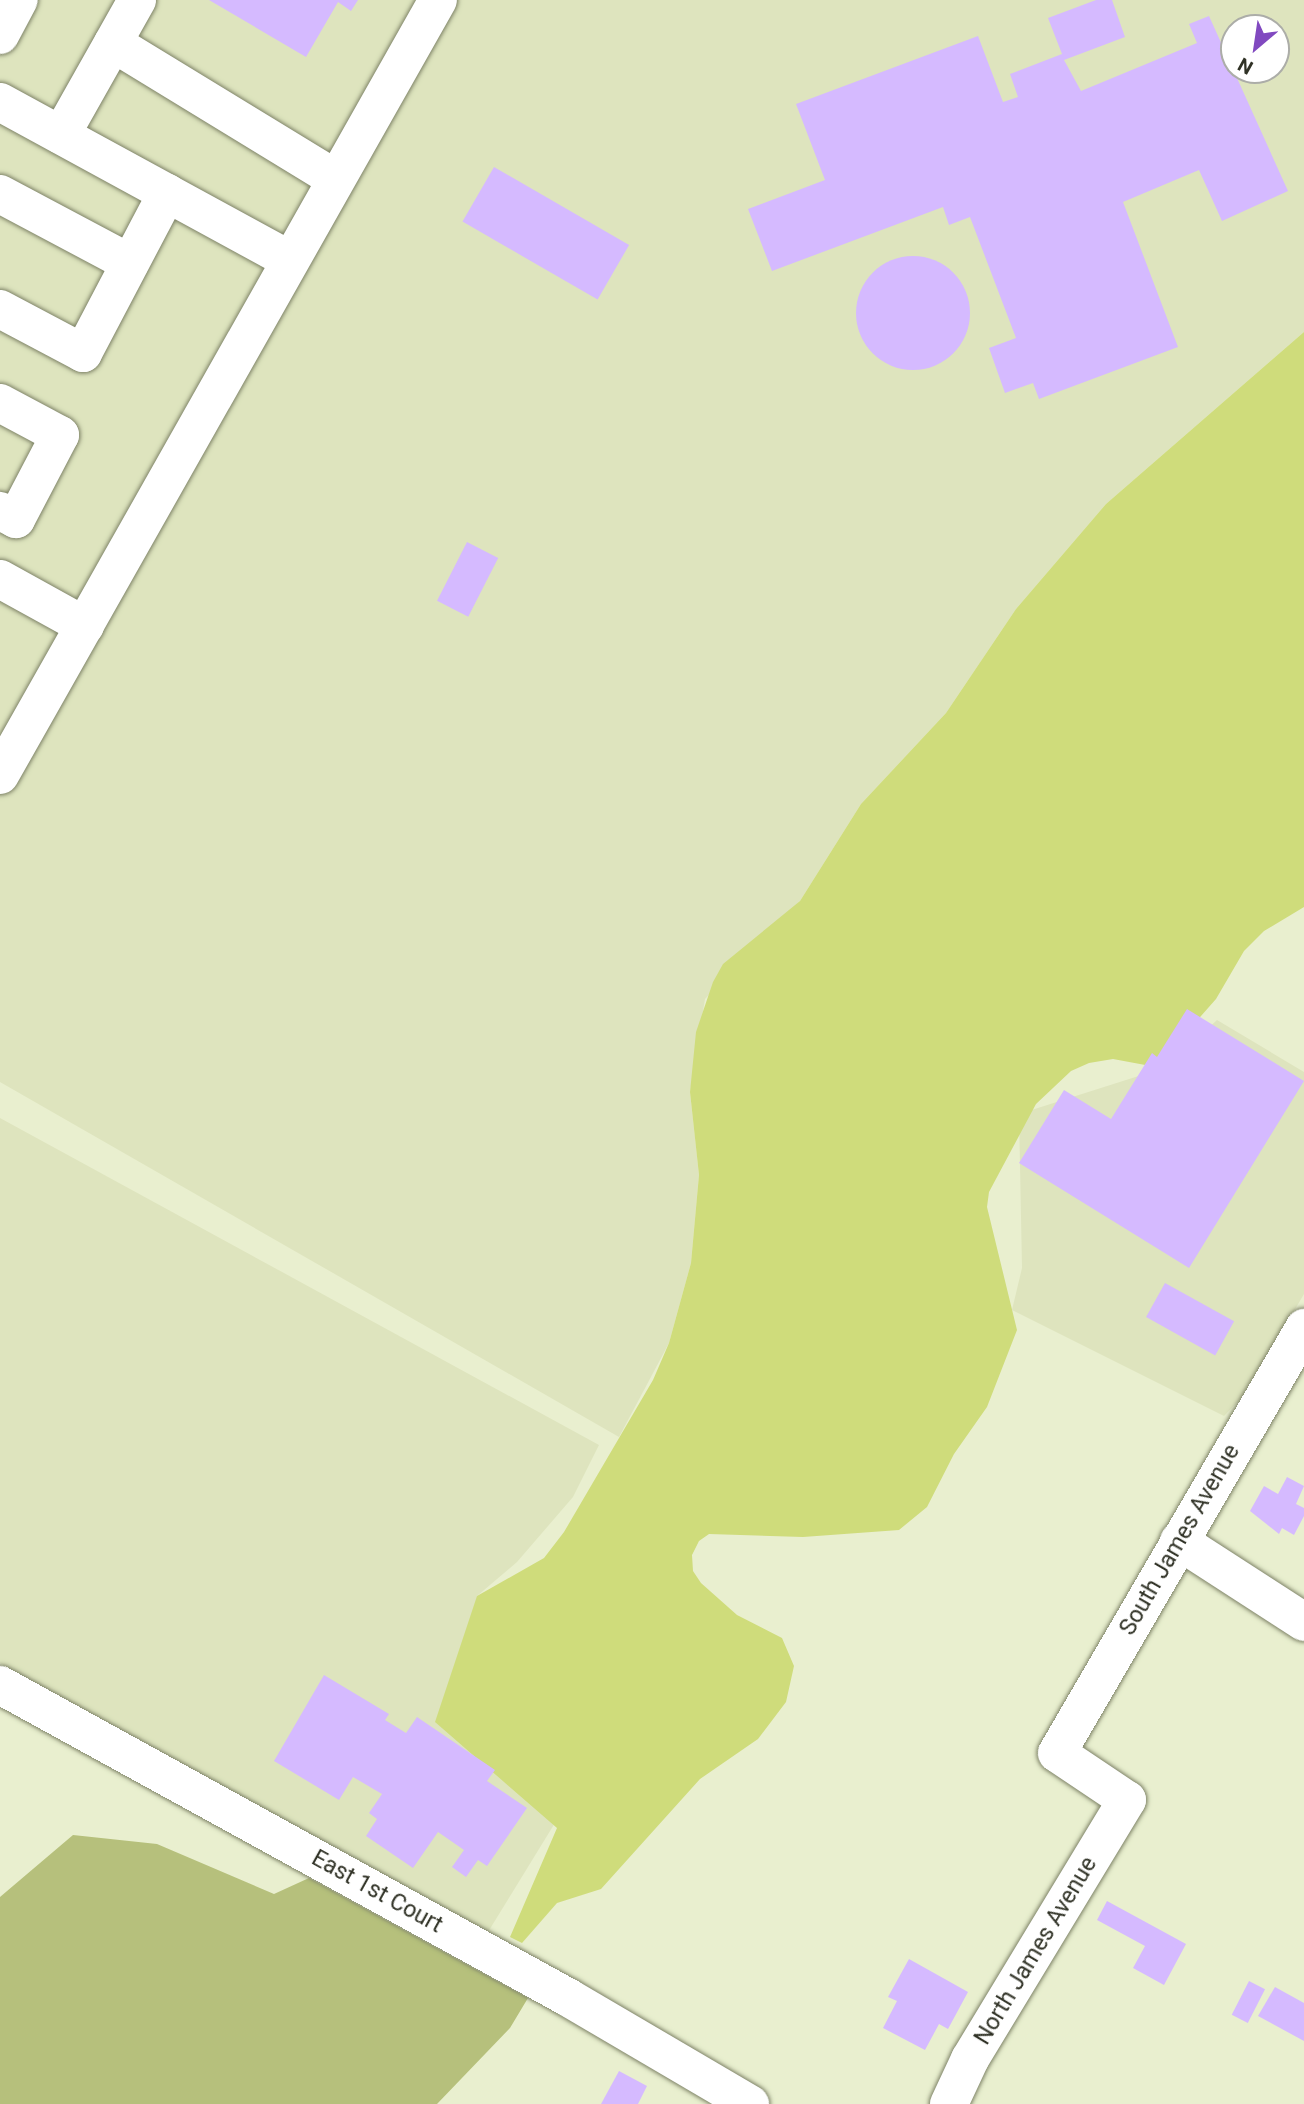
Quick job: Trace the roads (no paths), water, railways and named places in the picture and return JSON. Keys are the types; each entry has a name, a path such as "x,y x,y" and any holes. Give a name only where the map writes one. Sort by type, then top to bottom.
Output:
{"street":[{"path":"0,35 19,0"},
{"path":"61,135 137,0"},
{"path":"0,775 438,0"},
{"path":"113,43 336,179"},
{"path":"0,102 290,260"},
{"path":"0,309 83,352 167,193"},
{"path":"0,194 130,263"},
{"path":"0,403 61,435 16,519 0,511"},
{"path":"0,579 85,626"},
{"name":"South James Avenue","path":"1128,1800 1057,1753 1304,1328"},
{"path":"1179,1541 1304,1622"},
{"name":"East 1st Court","path":"0,1685 569,1998 750,2104"},
{"name":"North James Avenue","path":"949,2104 970,2059 1128,1800"}]}
